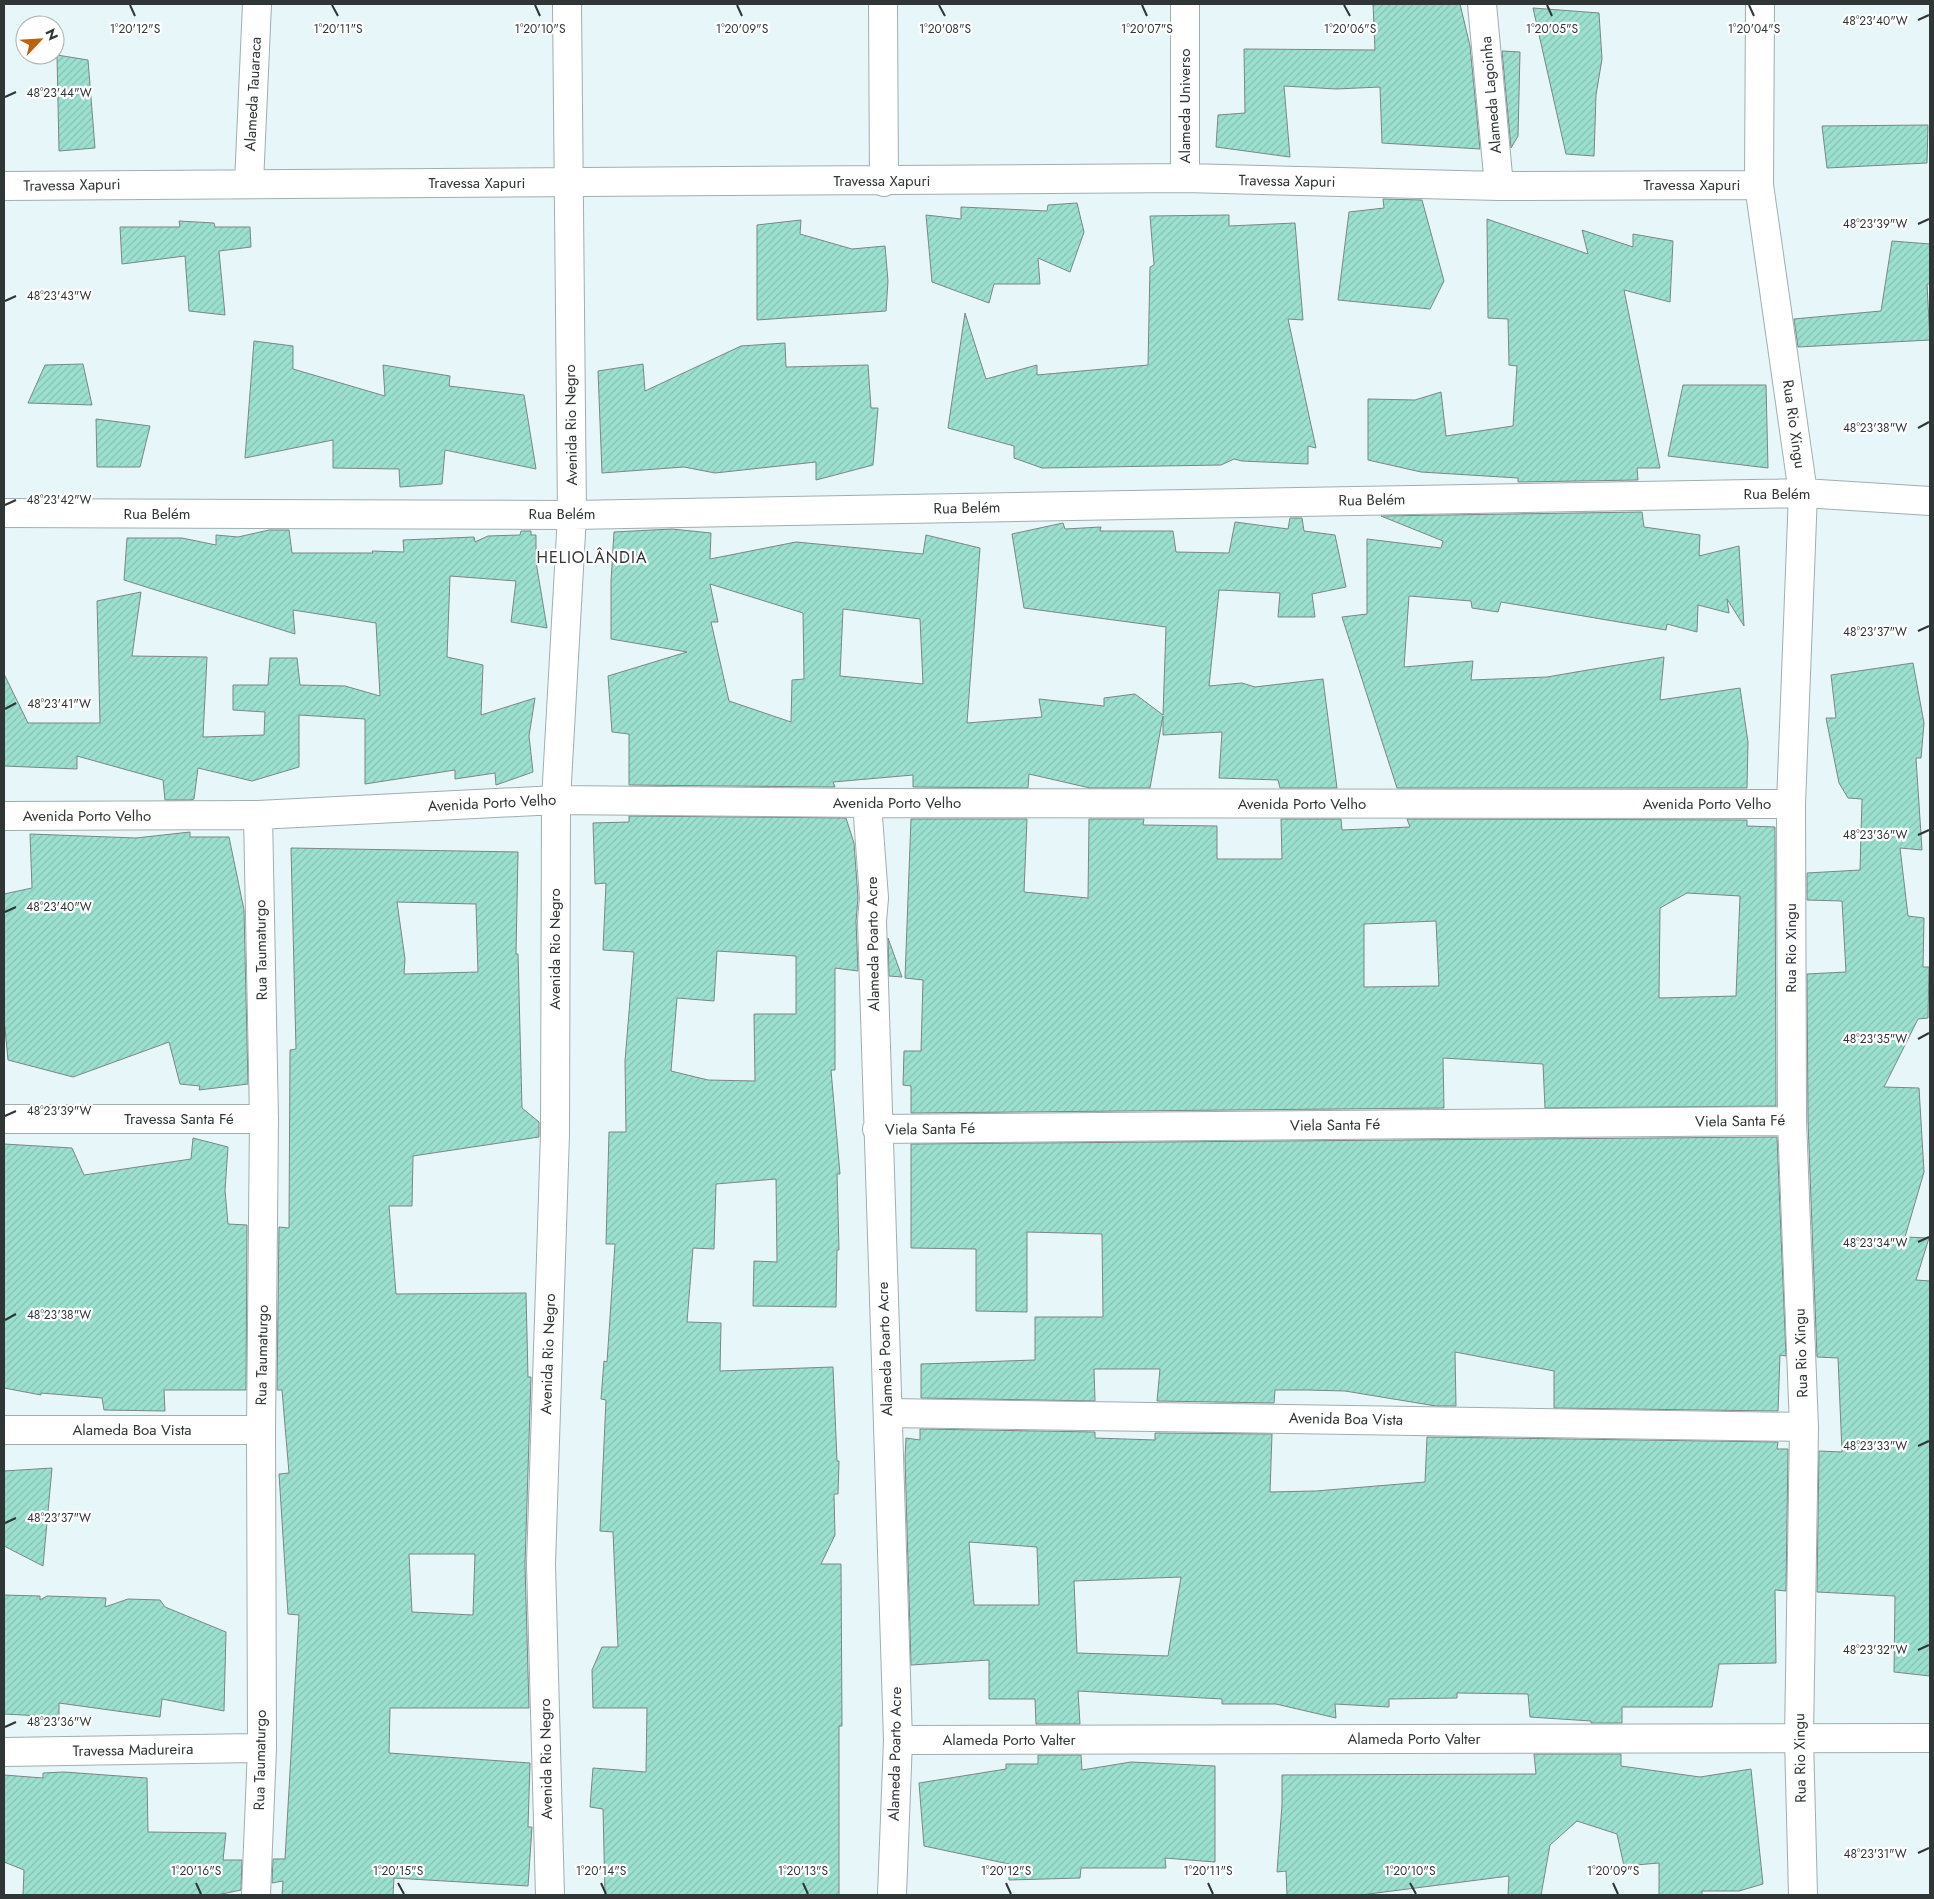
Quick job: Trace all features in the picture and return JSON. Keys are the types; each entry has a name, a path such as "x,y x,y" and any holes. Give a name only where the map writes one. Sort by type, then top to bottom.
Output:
{"street":[{"name":"Alameda Tauaraca","path":"249,183 257,4"},
{"name":"Avenida Rio Negro","path":"550,1895 541,1564 555,1134 556,800 572,515 567,182 567,4"},
{"path":"883,4 884,182"},
{"name":"Alameda Universo","path":"1185,4 1185,178"},
{"name":"Alameda Lagoinha","path":"1482,4 1499,186"},
{"name":"Rua Rio Xingu","path":"1760,4 1760,185 1803,493 1791,804 1792,1121 1804,1427 1799,1738 1803,1895"},
{"name":"Travessa Xapuri","path":"4,186 249,183 884,182 1185,178 1499,186 1760,185"},
{"name":"Rua Belém","path":"4,513 572,515 1803,493 1930,500"},
{"name":"Avenida Porto Velho","path":"4,816 258,815 556,800 867,803 1791,804"},
{"name":"Alameda Poarto Acre","path":"867,803 874,898 872,921 877,1129 898,1740 892,1895"},
{"name":"Rua Taumaturgo","path":"256,1895 262,1748 261,1430 264,1119 258,815"},
{"name":"Travessa Santa Fé","path":"4,1119 264,1119"},
{"name":"Viela Santa Fé","path":"877,1129 1792,1121"},
{"name":"Avenida Boa Vista","path":"888,1413 1804,1427"},
{"name":"Alameda Boa Vista","path":"4,1430 261,1430"},
{"name":"Alameda Porto Valter","path":"898,1740 1930,1738"},
{"name":"Travessa Madureira","path":"4,1752 262,1748"}],"building":[{"path":"1373,4 1460,4 1470,46 1480,149 1382,143 1380,87 1336,89 1284,86 1290,157 1216,147 1218,115 1245,113 1244,49 1375,50"},
{"path":"1533,8 1599,13 1602,59 1596,95 1594,156 1566,154"},
{"path":"1502,51 1520,52 1518,136 1511,148"},
{"path":"65,56 88,60 95,148 59,151 57,65 65,65"},
{"path":"1928,125 1927,163 1827,168 1822,126"},
{"path":"1383,199 1422,200 1444,281 1430,309 1338,300 1349,212 1384,208"},
{"path":"1077,203 1084,232 1070,272 1038,258 1040,284 994,284 989,303 932,282 926,215 961,219 961,207 1047,211 1048,205"},
{"path":"1229,215 1229,226 1295,223 1303,320 1288,319 1316,448 1308,446 1308,464 1234,459 1221,465 1042,468 1014,458 1014,446 948,428 965,313 986,379 1037,365 1037,375 1148,365 1150,267 1154,265 1150,216"},
{"path":"1487,219 1588,254 1582,230 1633,247 1633,234 1673,241 1670,302 1624,290 1660,468 1637,468 1638,480 1518,482 1518,478 1421,472 1368,460 1368,399 1415,400 1441,392 1446,436 1513,426 1517,366 1509,365 1508,319 1488,318"},
{"path":"801,220 800,234 852,249 885,246 888,281 886,311 757,320 757,225"},
{"path":"179,221 214,223 215,227 250,227 251,247 219,251 225,315 189,311 185,256 122,264 120,227 180,227"},
{"path":"1892,241 1930,244 1930,284 1927,284 1930,340 1798,347 1794,319 1881,311"},
{"path":"254,341 293,346 293,369 385,396 383,365 450,376 449,386 524,395 536,469 445,450 442,484 400,487 399,469 333,468 333,440 245,458"},
{"path":"785,343 786,367 868,365 871,408 878,408 873,465 816,480 816,462 715,473 684,467 602,473 598,371 643,364 645,391 741,346"},
{"path":"83,364 92,405 28,403 45,365"},
{"path":"1683,385 1766,385 1768,468 1668,456"},
{"path":"96,419 150,426 140,467 97,467"},
{"path":"1642,512 1644,527 1700,535 1699,556 1739,546 1744,626 1727,599 1729,613 1698,605 1697,632 1667,624 1666,630 1501,602 1498,612 1472,608 1471,601 1409,596 1404,667 1473,661 1471,680 1547,677 1664,657 1660,700 1740,688 1748,742 1747,788 1397,788 1342,617 1367,614 1367,539 1441,548 1443,541 1381,516"},
{"path":"1290,518 1302,518 1304,531 1335,535 1346,587 1312,594 1315,617 1278,617 1280,593 1219,590 1209,686 1242,683 1255,687 1323,679 1337,788 1280,788 1278,780 1219,778 1222,732 1163,735 1163,716 1150,788 1090,788 1029,774 1028,788 913,787 913,775 833,782 835,787 629,785 629,734 612,732 608,676 687,652 611,639 611,581 614,532 672,529 711,533 710,559 796,542 923,554 926,535 980,548 967,723 1042,717 1039,699 1104,706 1104,698 1135,694 1163,715 1166,627 1024,608 1012,534 1063,523 1065,529 1101,527 1100,531 1173,531 1176,552 1229,553 1235,522 1288,529","holes":["710,584 803,613 804,679 792,680 791,722 729,701 711,622 718,622","843,609 920,619 923,684 840,676"]},
{"path":"269,530 289,530 292,553 404,552 403,540 474,537 475,542 488,536 520,535 521,531 531,531 531,535 536,535 536,562 547,628 511,622 516,581 450,576 447,657 483,665 481,715 535,698 529,736 533,772 496,785 495,773 455,779 455,770 365,784 365,719 299,715 299,767 252,781 198,768 194,799 191,800 165,800 163,780 77,756 77,769 4,766 4,674 28,723 100,723 97,601 141,592 132,656 207,657 203,737 264,735 265,712 233,710 233,685 268,685 270,658 297,658 300,685 345,686 380,696 376,623 293,610 295,634 124,580 127,538 182,538 216,545 216,535 238,537"},
{"path":"1913,663 1924,723 1921,758 1916,758 1922,850 1900,848 1908,916 1924,918 1923,967 1929,967 1928,1018 1918,1019 1884,1087 1919,1088 1924,1172 1905,1237 1929,1238 1916,1280 1930,1281 1930,1676 1894,1672 1895,1596 1817,1592 1819,1451 1842,1452 1838,1358 1817,1357 1808,1121 1807,974 1846,972 1842,901 1807,900 1807,873 1860,870 1862,799 1848,798 1839,783 1826,718 1836,718 1831,675"},
{"path":"629,816 846,818 854,843 858,898 856,921 858,971 835,968 835,1070 831,1070 840,1174 837,1174 839,1250 837,1250 836,1307 753,1306 754,1261 777,1262 776,1179 716,1184 714,1249 693,1248 687,1322 721,1323 720,1371 833,1367 837,1461 839,1461 838,1494 834,1494 835,1535 821,1564 841,1564 842,1726 839,1726 839,1895 605,1895 603,1809 590,1807 593,1768 646,1772 647,1708 593,1708 592,1670 602,1647 618,1647 613,1532 600,1531 606,1400 601,1399 604,1361 607,1362 615,1244 606,1244 609,1132 626,1132 625,1061 634,952 603,950 606,883 595,884 593,823 629,822","holes":["717,951 796,956 796,1014 754,1014 755,1081 708,1080 671,1071 677,998 714,1001"]},
{"path":"911,819 1027,819 1024,892 1088,898 1089,819 1144,819 1143,825 1217,826 1217,859 1282,859 1281,819 1341,819 1342,830 1410,827 1407,819 1747,820 1747,826 1775,827 1776,1106 1545,1108 1543,1064 1443,1058 1444,1108 911,1113 911,1086 903,1085 904,1051 921,1051 923,980 905,978","holes":["1687,893 1740,896 1736,996 1659,998 1660,908","1436,921 1439,986 1364,987 1364,924"]},
{"path":"190,832 190,837 229,837 244,910 248,1084 199,1090 200,1086 180,1084 169,1042 73,1077 8,1060 4,1018 4,894 32,888 30,834 136,838"},
{"path":"291,848 518,852 516,954 518,954 522,1108 539,1122 539,1137 413,1156 412,1206 389,1206 396,1294 526,1293 528,1377 531,1377 525,1564 529,1708 390,1708 389,1753 530,1763 528,1827 532,1827 528,1886 394,1878 393,1895 282,1895 283,1881 272,1883 273,1859 285,1859 299,1615 288,1614 279,1474 289,1473 282,1390 277,1390 279,1227 289,1228 290,1050 296,1049","holes":["397,902 476,904 478,972 404,974 405,959","409,1554 475,1554 473,1615 412,1612"]},
{"path":"888,938 902,977 889,976"},
{"path":"1777,1137 1786,1356 1780,1355 1778,1411 1554,1408 1554,1371 1455,1352 1456,1406 1436,1406 1345,1391 1307,1390 1275,1390 1274,1403 1157,1401 1160,1369 1094,1369 1095,1401 921,1398 921,1364 1035,1360 1035,1317 1103,1317 1102,1234 1027,1232 1027,1312 976,1311 976,1249 911,1248 911,1144"},
{"path":"193,1138 228,1147 225,1190 228,1224 247,1225 246,1390 164,1390 165,1411 104,1410 102,1398 41,1393 41,1395 4,1388 4,1144 72,1148 84,1175 191,1159"},
{"path":"920,1429 1095,1432 1095,1438 1155,1440 1155,1433 1272,1434 1270,1492 1316,1491 1425,1482 1427,1437 1778,1442 1777,1449 1788,1449 1786,1591 1775,1590 1776,1663 1719,1664 1712,1707 1622,1707 1622,1723 1591,1723 1591,1721 1530,1717 1528,1694 1457,1693 1457,1698 1389,1699 1389,1707 1335,1704 1336,1718 1276,1704 1222,1704 1222,1699 1078,1691 1080,1724 1036,1724 1035,1699 989,1699 989,1660 911,1665 905,1458 906,1438 920,1440","holes":["969,1542 1037,1547 1039,1605 974,1605","1181,1577 1168,1656 1077,1653 1074,1581"]},
{"path":"52,1468 43,1566 4,1546 4,1471"},
{"path":"4,1595 40,1596 40,1600 47,1596 106,1598 105,1607 128,1599 160,1600 165,1607 226,1632 224,1711 162,1699 160,1717 59,1703 59,1717 4,1714"},
{"path":"1534,1754 1621,1754 1621,1766 1700,1777 1751,1769 1763,1884 1739,1891 1702,1891 1702,1895 1659,1895 1659,1863 1624,1866 1617,1834 1577,1821 1550,1845 1541,1895 1508,1895 1509,1876 1361,1895 1287,1895 1286,1871 1277,1872 1282,1805 1282,1775 1536,1774"},
{"path":"1038,1755 1081,1755 1082,1770 1131,1762 1215,1766 1215,1862 1165,1858 1166,1868 1081,1868 1080,1878 1009,1880 1009,1864 924,1846 919,1783 1006,1769 1006,1764 1038,1764"},
{"path":"64,1772 147,1778 148,1832 226,1833 223,1860 242,1860 241,1890 217,1895 23,1895 24,1870 4,1862 4,1775 43,1778 43,1773"}],"district":[{"name":"HELIOLÂNDIA","path":"592,557"}]}
